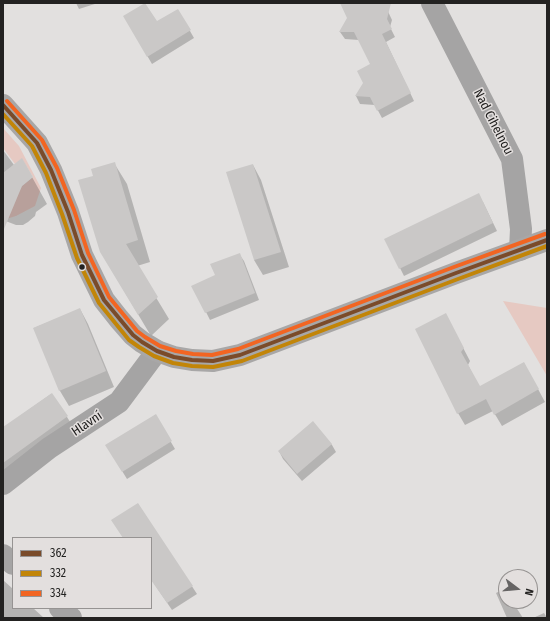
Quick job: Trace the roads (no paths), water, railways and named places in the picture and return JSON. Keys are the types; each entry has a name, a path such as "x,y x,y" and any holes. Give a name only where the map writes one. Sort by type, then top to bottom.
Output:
{"main road":[{"path":"3,104 37,143 51,170 68,212 82,254 104,300 119,320 142,342 157,351 174,357 213,361 240,355 547,240"}],"street":[{"name":"Nad Cihelnou","path":"432,3 512,159 521,229 520,250"},
{"name":"Hlavní","path":"3,484 49,448 119,402 157,351"},
{"path":"3,555 12,563"},
{"path":"61,609 71,618"}]}
